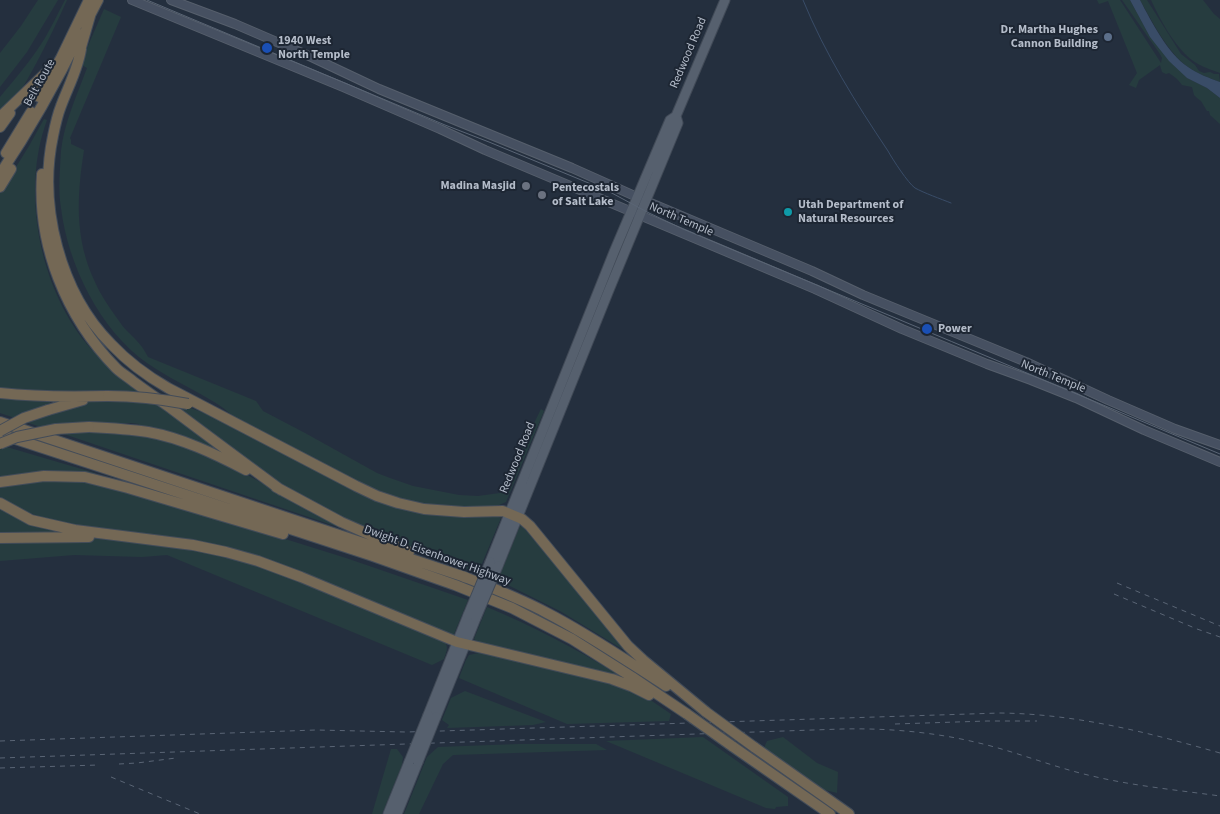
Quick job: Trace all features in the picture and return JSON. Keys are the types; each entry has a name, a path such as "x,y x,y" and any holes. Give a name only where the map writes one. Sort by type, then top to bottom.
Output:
{"highway":[{"name":"Belt Route","path":"0,174 25,136 54,85 90,16 92,2"},
{"name":"Belt Route","path":"0,163 92,2"},
{"path":"90,16 79,62 60,108 52,136 48,168 49,201 53,227 64,267 74,292 90,318 110,343 131,363 152,379 377,496 424,509 464,512 502,511 522,519 530,526 628,646 706,712"},
{"path":"81,49 57,102 45,137 41,193 46,237 53,264 66,296 77,318 94,344 117,369 281,490"},
{"path":"0,117 61,58"},
{"path":"0,127 22,96"},
{"path":"0,187 35,128 41,108"},
{"path":"0,393 51,396 137,396 188,404 233,422"},
{"path":"0,432 24,418 48,410 106,396"},
{"name":"Dwight D. Eisenhower Highway","path":"0,422 462,576 514,597 577,629 706,712 849,814"},
{"path":"0,444 17,437 56,428 89,427 118,428 149,433 191,445 232,463 341,522 514,597"},
{"name":"Dwight D. Eisenhower Highway","path":"0,432 373,556 455,585 512,608 564,635 632,677 830,814"},
{"path":"0,440 143,481"},
{"path":"2,482 44,476 85,477 455,585"},
{"path":"0,503 31,520 75,530 192,545 258,561 461,644 612,679 639,690 686,714"},
{"path":"0,538 134,537"}],"main road":[{"name":"North Temple","path":"132,0 344,87 485,150 979,361 1060,391 1144,430 1220,462"},
{"name":"North Temple","path":"171,0 309,56 379,89 572,168 812,271 863,295 1041,368 1108,400 1220,445"},
{"name":"Redwood Road","path":"514,515 631,211 642,199 678,123 676,116 725,0"},
{"name":"Redwood Road","path":"388,814 413,762 640,215 642,199"},
{"name":"Redwood Road","path":"397,814 413,762"}],"green space":[{"path":"38,0 58,0 27,52 0,87 0,53"},
{"path":"65,0 67,0 36,64 0,124 0,97 40,46"},
{"path":"1097,0 1120,0 1161,63 1162,58 1160,54 1122,0 1130,0 1150,37 1187,78 1207,88 1220,98 1220,124 1194,95 1192,87 1182,85 1169,73 1162,72 1160,65 1139,80 1136,88 1129,85 1137,73 1108,1 1099,4"},
{"path":"1140,0 1147,0 1181,54 1195,65 1199,71 1219,74 1220,82 1196,72 1174,54"},
{"path":"1151,0 1203,0 1220,19 1220,73 1198,64 1183,52 1165,26"},
{"path":"104,9 121,17 70,138 71,144 84,150 79,200 80,233 83,249 97,287 121,325 139,343 148,357 256,401 263,411 377,473 413,486 459,495 478,496 500,493 541,409 544,411 506,502 488,508 433,506 397,498 369,488 239,421 224,408 147,363 115,333 89,294 79,273 65,230 60,194 61,151 65,130 87,68 80,64"},
{"path":"44,119 47,120 39,147 36,176 36,206 39,236 56,294 70,320 92,350 143,393 73,393 0,389 0,193"},
{"path":"0,397 50,403 15,418 0,413"},
{"path":"99,400 150,400 234,458 139,426 139,424 88,423 41,427 23,421 83,402"},
{"path":"171,403 215,417 424,513 463,517 495,516 501,518 478,573 354,524 286,488"},
{"path":"89,429 166,439 240,471 347,530 55,431"},
{"path":"0,445 95,473 95,476 48,472 0,477"},
{"path":"60,477 122,488 346,558 468,600 454,634 450,635 307,574 262,558 192,540 95,529 54,522 25,511 0,498 0,483"},
{"path":"0,507 57,530 57,532 0,532"},
{"path":"520,526 523,527 626,648 624,650 560,611 498,580"},
{"path":"80,538 138,542 196,550 248,563 278,573 443,641 447,647 446,654 444,659 432,665 167,555 142,557 74,555 0,561 0,539"},
{"path":"487,607 553,638 617,674 615,677 480,643 474,639"},
{"path":"479,653 594,677 643,695 671,714 669,721 567,724 459,678 469,655"},
{"path":"465,691 546,722 533,725 447,728 449,725 442,720 451,698"},
{"path":"703,737 788,797 788,806 776,807 775,809 766,808 606,741"},
{"path":"783,737 817,763 838,772 837,793 825,790 764,748 767,741"},
{"path":"596,744 607,750 453,755 443,764 419,814 404,814 427,757 438,747"},
{"path":"391,749 397,749 403,757 402,765 382,814 372,814"}],"water":[{"path":"1130,0 1140,0 1167,46 1181,61 1196,72 1220,82 1220,98 1207,88 1187,78 1169,61 1150,37"}],"waterway":[{"path":"803,0 821,40 842,78 864,115 905,176 915,188 951,203"}],"tram line":[{"path":"147,0 608,191 683,229 1220,454"}],"railway":[{"path":"1117,583 1220,626"},
{"path":"1114,594 1220,637"},
{"path":"0,741 316,730 406,732 1000,713 1029,714 1084,721 1138,731 1220,753"},
{"path":"895,724 1037,721"},
{"path":"0,758 876,729 911,731 962,739 1108,779 1156,788 1220,796"},
{"path":"119,764 176,758"},
{"path":"0,768 99,765"},
{"path":"111,777 200,814"}],"place":[{"name":"Dr. Martha Hughes Cannon Building","path":"1108,37"},
{"name":"1940 West North Temple","path":"267,48"},
{"name":"Madina Masjid","path":"526,186"},
{"name":"Pentecostals of Salt Lake","path":"542,195"},
{"name":"Utah Department of Natural Resources","path":"788,212"},
{"name":"Power","path":"927,329"}]}
